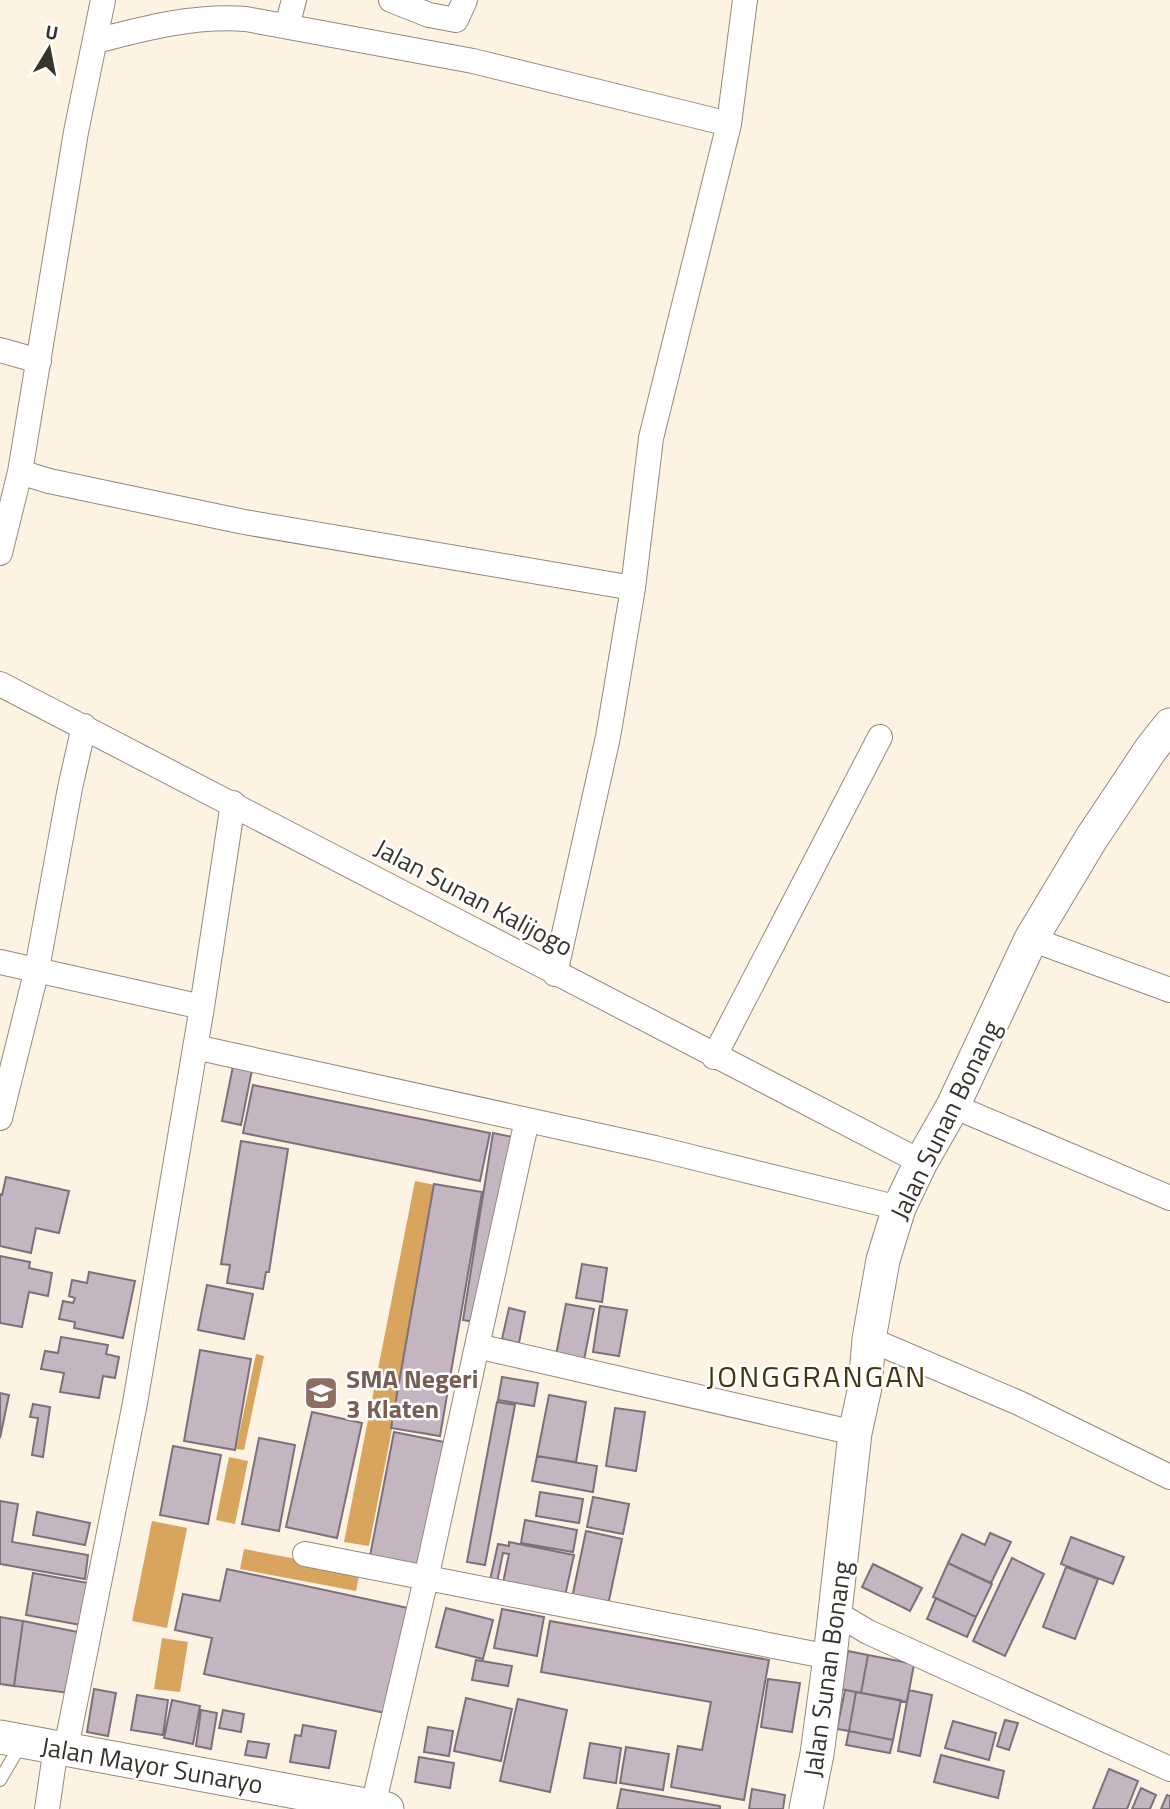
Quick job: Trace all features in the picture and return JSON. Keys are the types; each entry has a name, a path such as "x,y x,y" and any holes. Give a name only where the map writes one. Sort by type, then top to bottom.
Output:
{"street":[{"path":"0,552 20,472 76,132 102,0"},
{"path":"287,26 294,0"},
{"path":"391,0 429,15 461,10 445,55"},
{"path":"555,974 608,737 633,588 651,438 729,124 745,0"},
{"path":"96,41 155,26 220,17 287,26 445,55 729,124"},
{"path":"0,351 39,362"},
{"path":"20,472 49,481 244,522 633,588"},
{"name":"Jalan Sunan Kalijogo","path":"0,684 233,803 714,1057 921,1162"},
{"name":"Jalan Sunan Bonang","path":"806,1809 817,1754 836,1613 855,1433 865,1387 869,1339 883,1260 899,1208 953,1106 1031,939 1091,839 1170,725"},
{"path":"0,1118 37,970 84,726"},
{"path":"714,1057 880,737"},
{"path":"47,1809 135,1403 202,1007 233,803"},
{"path":"1031,939 1170,990"},
{"path":"0,961 202,1007"},
{"path":"195,1047 655,1149 899,1208"},
{"path":"953,1106 1170,1198"},
{"path":"380,1808 426,1579 527,1120"},
{"path":"869,1339 1018,1403 1170,1477"},
{"path":"477,1346 855,1433"},
{"path":"305,1554 830,1657"},
{"path":"836,1613 868,1632 1170,1769"},
{"name":"Jalan Mayor Sunaryo","path":"12,1739 380,1808"}],"lane":[{"path":"0,1780 12,1739"}],"shaded area":[{"path":"415,1181 440,1186 369,1546 344,1542"},
{"path":"256,1354 264,1356 244,1450 236,1449"},
{"path":"229,1457 248,1461 235,1524 216,1520"},
{"path":"152,1521 187,1528 167,1628 132,1621"},
{"path":"244,1549 360,1571 356,1591 240,1569"},
{"path":"162,1638 188,1642 180,1692 154,1689"}],"building":[{"path":"233,1066 252,1070 241,1125 222,1121"},
{"path":"253,1085 490,1133 480,1181 243,1133"},
{"path":"493,1133 513,1137 479,1323 463,1320"},
{"path":"241,1141 288,1149 269,1272 266,1272 263,1289 227,1283 230,1265 221,1264"},
{"path":"6,1177 69,1191 59,1233 36,1228 31,1253 0,1246 0,1194 2,1195"},
{"path":"434,1184 482,1192 440,1436 391,1428"},
{"path":"0,1256 30,1262 29,1268 52,1273 48,1296 29,1292 22,1327 0,1323"},
{"path":"582,1264 607,1268 602,1302 576,1298"},
{"path":"89,1272 135,1281 123,1338 74,1328 75,1322 59,1319 63,1301 73,1303 75,1298 69,1296 72,1280 87,1283"},
{"path":"207,1285 253,1294 244,1339 198,1330"},
{"path":"566,1304 594,1309 584,1360 556,1355"},
{"path":"600,1306 627,1310 619,1356 593,1352"},
{"path":"509,1308 525,1312 519,1343 502,1339"},
{"path":"61,1337 108,1345 106,1354 119,1357 115,1378 103,1376 99,1398 60,1392 64,1373 41,1369 45,1351 58,1353"},
{"path":"200,1350 251,1359 235,1450 184,1441"},
{"path":"502,1377 538,1383 534,1406 498,1400"},
{"path":"0,1393 9,1395 0,1438"},
{"path":"549,1395 586,1402 576,1462 537,1456"},
{"path":"497,1402 515,1405 485,1565 467,1562"},
{"path":"33,1404 50,1407 43,1457 32,1455 38,1418 30,1417"},
{"path":"615,1408 645,1412 636,1471 606,1466"},
{"path":"312,1412 362,1423 337,1538 286,1527"},
{"path":"394,1432 444,1442 420,1566 370,1556"},
{"path":"259,1438 295,1445 279,1531 242,1524"},
{"path":"173,1446 221,1455 208,1524 160,1515"},
{"path":"537,1456 597,1466 593,1492 532,1481"},
{"path":"540,1492 583,1499 579,1523 536,1516"},
{"path":"593,1497 629,1504 623,1534 587,1527"},
{"path":"0,1501 18,1504 12,1542 88,1555 85,1579 0,1564"},
{"path":"37,1512 90,1523 85,1545 33,1535"},
{"path":"525,1520 577,1530 573,1552 521,1543"},
{"path":"586,1531 622,1539 608,1605 572,1598"},
{"path":"990,1533 1011,1542 991,1583 948,1563 962,1534 985,1545"},
{"path":"1071,1537 1124,1557 1113,1584 1061,1564"},
{"path":"509,1542 574,1555 565,1596 503,1583 509,1554 503,1553 497,1582 490,1580 498,1544 509,1546"},
{"path":"1012,1558 1044,1574 1005,1656 973,1641"},
{"path":"948,1563 992,1584 976,1617 933,1597"},
{"path":"873,1564 922,1588 910,1611 862,1587"},
{"path":"1066,1567 1098,1579 1075,1639 1043,1627"},
{"path":"227,1569 408,1608 385,1713 204,1674 212,1638 175,1630 183,1594 220,1601"},
{"path":"33,1573 88,1583 81,1625 26,1615"},
{"path":"936,1598 976,1617 967,1637 927,1619"},
{"path":"446,1608 493,1620 483,1659 436,1647"},
{"path":"502,1609 544,1617 537,1656 494,1648"},
{"path":"0,1617 23,1621 14,1686 0,1684"},
{"path":"23,1621 78,1632 69,1693 14,1686"},
{"path":"550,1621 769,1660 744,1800 671,1787 678,1746 702,1750 711,1702 541,1672"},
{"path":"848,1651 868,1655 861,1693 841,1689"},
{"path":"868,1655 914,1664 907,1702 861,1693"},
{"path":"476,1660 512,1666 508,1686 472,1680"},
{"path":"768,1679 800,1683 792,1732 761,1727"},
{"path":"94,1689 116,1693 108,1736 87,1732"},
{"path":"845,1690 856,1692 849,1731 837,1729"},
{"path":"909,1690 932,1695 920,1756 898,1751"},
{"path":"856,1692 901,1700 893,1740 849,1731"},
{"path":"137,1695 168,1700 163,1735 131,1730"},
{"path":"466,1698 512,1709 501,1761 454,1751"},
{"path":"518,1699 567,1710 550,1792 500,1781"},
{"path":"172,1700 200,1706 193,1744 164,1738"},
{"path":"201,1710 217,1713 211,1749 196,1746"},
{"path":"223,1710 244,1714 241,1732 219,1728"},
{"path":"1005,1720 1018,1723 1009,1750 997,1746"},
{"path":"953,1721 996,1733 989,1760 945,1748"},
{"path":"303,1725 336,1731 329,1768 290,1762 295,1735 301,1736"},
{"path":"428,1727 453,1731 449,1756 424,1752"},
{"path":"849,1731 893,1740 890,1753 846,1745"},
{"path":"248,1741 269,1744 266,1758 245,1755"},
{"path":"590,1743 621,1748 616,1783 584,1778"},
{"path":"626,1747 669,1754 663,1790 620,1783"},
{"path":"941,1755 1004,1771 998,1798 934,1782"},
{"path":"419,1757 454,1763 450,1788 415,1782"},
{"path":"1109,1769 1138,1781 1127,1809 1093,1809"},
{"path":"1141,1788 1156,1795 1150,1809 1132,1809"},
{"path":"621,1789 720,1806 720,1809 617,1809"},
{"path":"752,1789 785,1795 783,1809 749,1809"},
{"path":"1167,1795 1170,1796 1170,1809 1161,1809"}],"place":[{"name":"SMA Negeri 3 Klaten","path":"321,1393"}],"district":[{"name":"JONGGRANGAN","path":"817,1376"}]}
